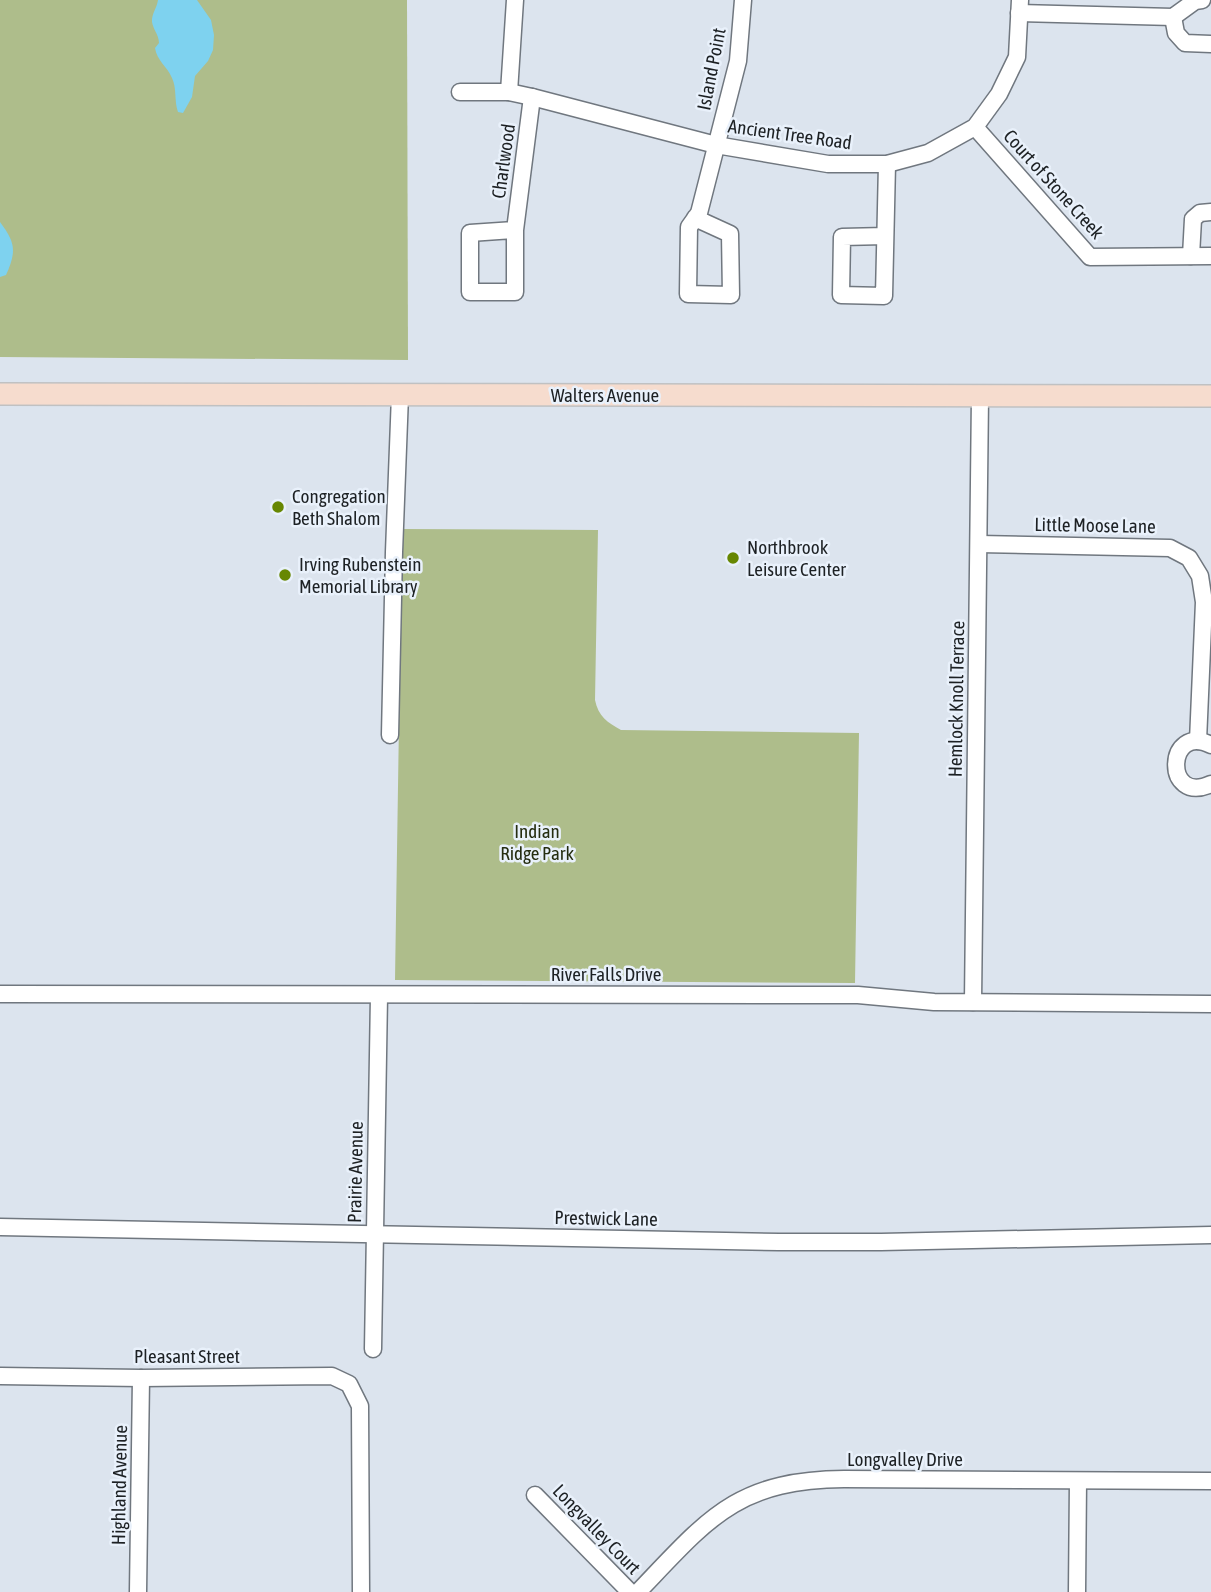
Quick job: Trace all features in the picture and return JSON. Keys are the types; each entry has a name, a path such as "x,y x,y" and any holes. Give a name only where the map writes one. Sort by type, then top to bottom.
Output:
{"main road":[{"name":"Walters Avenue","path":"0,394 1211,396"}],"street":[{"path":"509,92 515,0"},
{"name":"Island Point","path":"695,218 730,234 731,295 688,294 689,227 695,218 699,214 738,61 743,0"},
{"path":"1020,6 1172,17 1195,1 1202,0"},
{"name":"Ancient Tree Road","path":"460,92 509,92 716,145 828,164 887,164 928,153 975,127 999,94 1017,57 1020,6"},
{"path":"1172,17 1176,33 1185,43 1211,44"},
{"name":"Charlwood","path":"515,230 470,233 470,292 515,292 515,230 532,97"},
{"name":"Court of Stone Creek","path":"975,127 1090,257 1211,256"},
{"path":"886,236 842,237 841,295 884,296 886,236 887,164"},
{"path":"1191,256 1193,219 1200,213 1211,212"},
{"path":"390,735 400,395"},
{"name":"Hemlock Knoll Terrace","path":"973,1002 980,396"},
{"name":"Little Moose Lane","path":"979,544 1170,548 1189,558 1200,576 1204,602 1205,743 1189,743 1180,750 1175,759 1176,772 1181,780 1191,787 1202,788 1211,784"},
{"name":"River Falls Drive","path":"0,994 858,995 934,1002 1211,1004"},
{"name":"Prairie Avenue","path":"373,1349 379,996"},
{"name":"Prestwick Lane","path":"0,1227 855,1242 1211,1236"},
{"name":"Pleasant Street","path":"0,1376 332,1376 349,1384 360,1406 361,1592"},
{"name":"Highland Avenue","path":"138,1592 141,1378"},
{"name":"Longvalley Drive","path":"638,1592 701,1526 733,1504 767,1489 817,1480 1211,1481"},
{"path":"1077,1592 1078,1481"},
{"name":"Longvalley Court","path":"534,1495 630,1592"}],"green space":[{"path":"0,0 407,0 408,360 0,357"},
{"name":"Indian Ridge Park","path":"402,529 598,530 595,700 604,718 621,730 859,733 855,983 395,980"}],"water":[{"path":"158,0 197,0 211,20 213,50 208,61 195,76 192,97 183,113 178,112 174,82 155,48 159,43 152,19"},
{"path":"0,222 9,235 13,253 6,275 0,277"}],"place":[{"name":"Congregation Beth Shalom","path":"278,507"},
{"name":"Northbrook Leisure Center","path":"733,558"},
{"name":"Irving Rubenstein Memorial Library","path":"285,575"}]}
